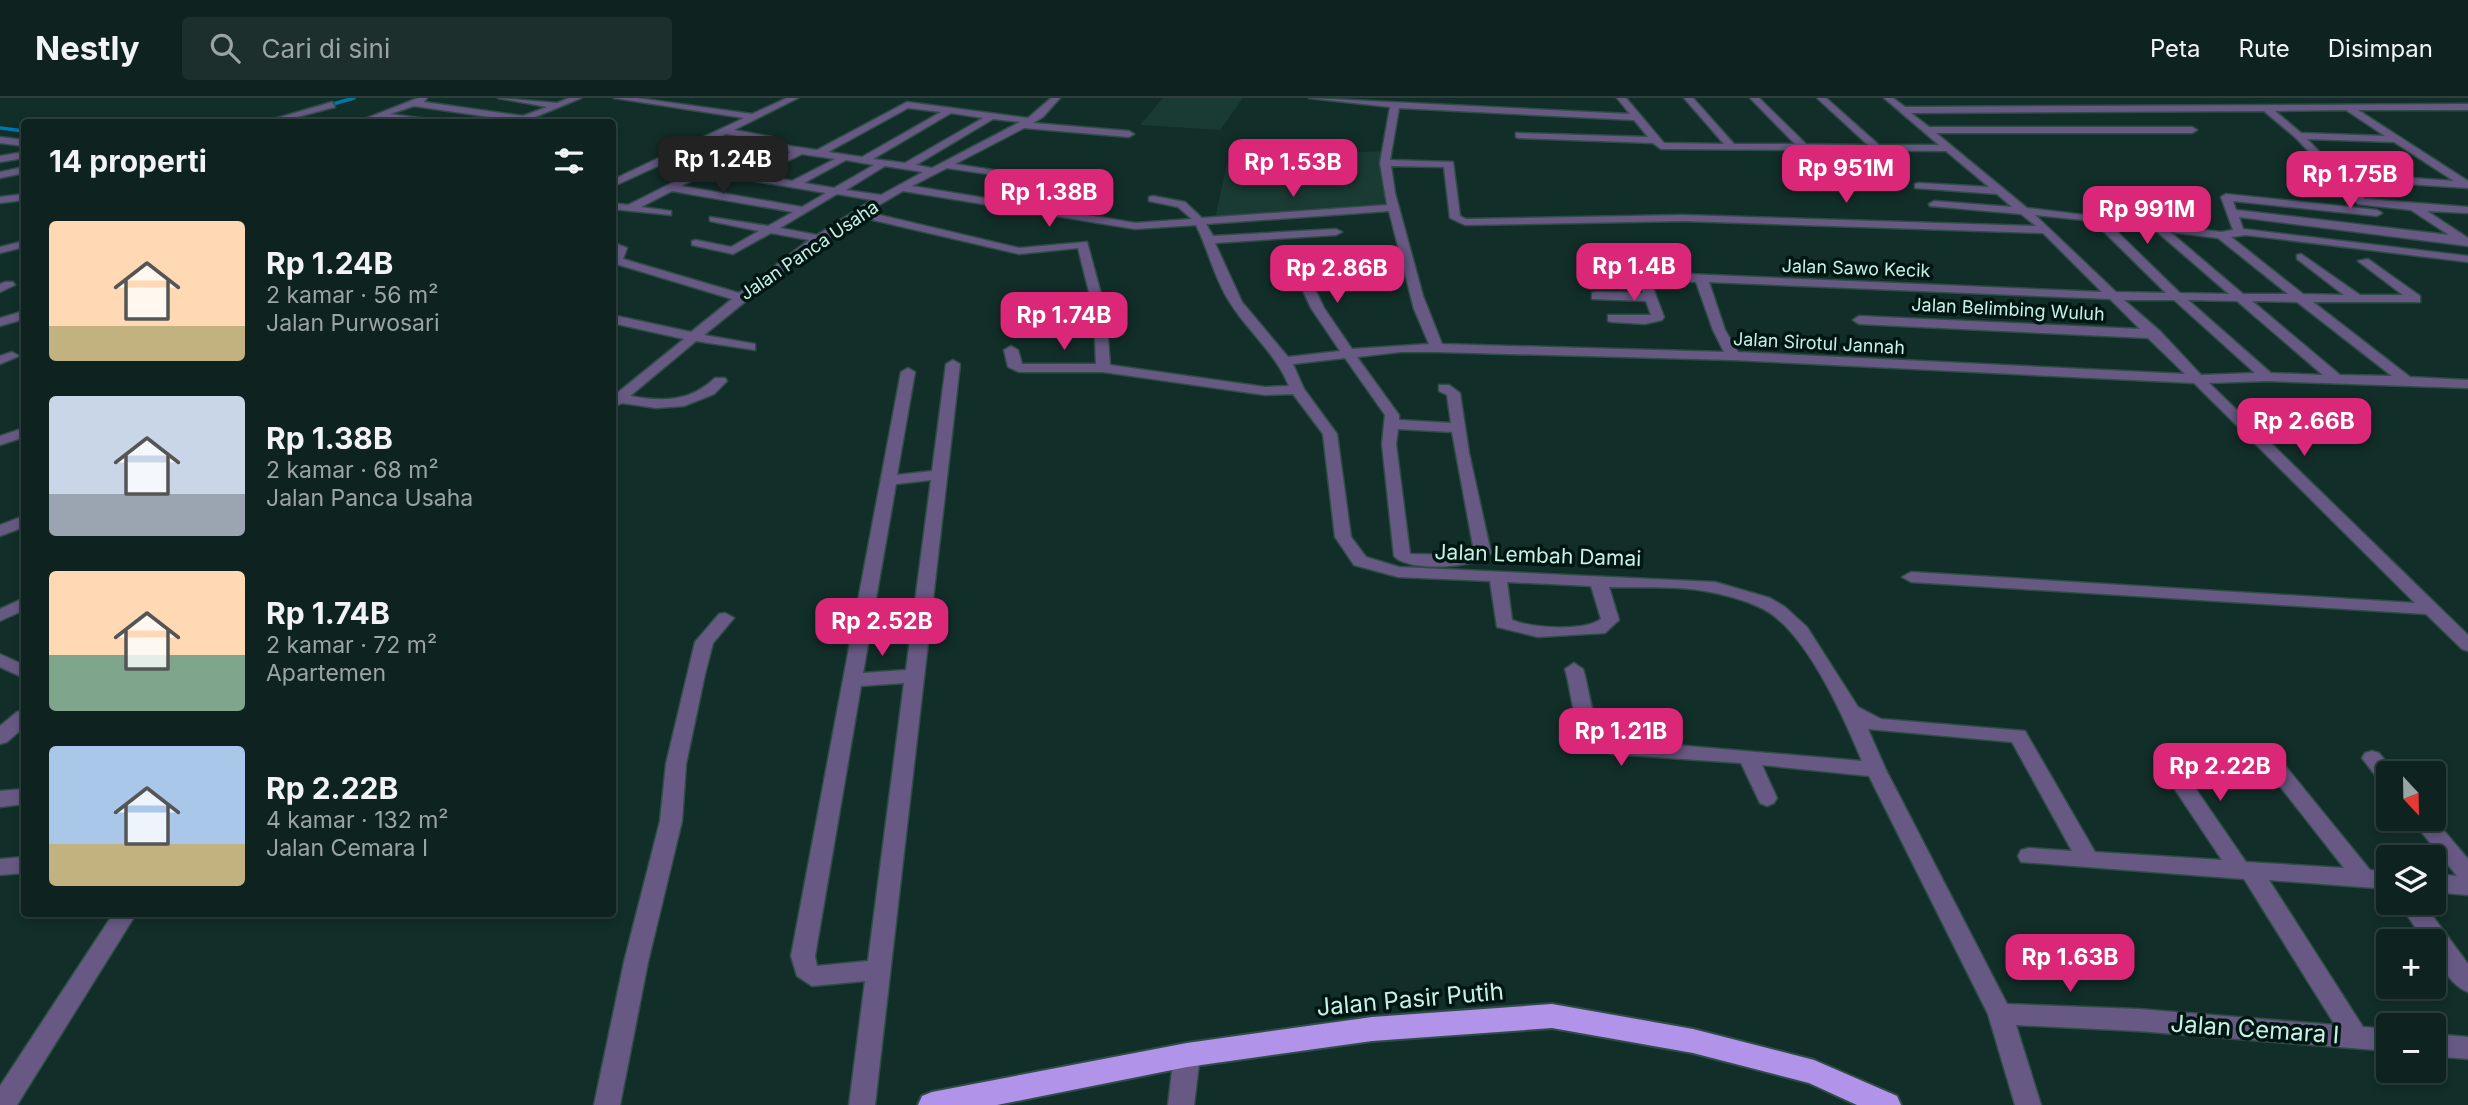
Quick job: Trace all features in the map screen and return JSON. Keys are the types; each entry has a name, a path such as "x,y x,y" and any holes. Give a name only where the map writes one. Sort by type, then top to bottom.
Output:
{"highway":[{"name":"Jalan Pasir Putih","path":"932,1105 1187,1055 1372,1029 1552,1016 1693,1041 1814,1072 1888,1105"}],"street":[{"path":"371,119 427,98"},
{"path":"502,98 559,106"},
{"path":"526,119 577,98"},
{"path":"618,98 753,117"},
{"path":"616,182 794,98"},
{"name":"Jalan Panca Usaha","path":"616,399 738,297 819,239 903,188 1026,123 1056,98"},
{"path":"1313,98 1464,110 1634,117"},
{"path":"1464,110 1466,98"},
{"path":"1620,98 1661,146 1948,148"},
{"path":"1688,98 1731,146"},
{"path":"1754,98 1802,146"},
{"path":"1821,98 1875,146"},
{"path":"1888,98 2023,210 2116,296 2468,645"},
{"path":"2220,98 2236,107"},
{"path":"414,103 509,119"},
{"path":"1153,200 1184,205 1198,222 1230,293 1263,340 1285,361 1400,348 1437,348 1419,304 1405,245 1391,208 1385,163 1388,123 1399,103"},
{"path":"280,119 332,105"},
{"path":"819,153 907,105 1026,123 1129,134"},
{"path":"2265,107 2299,136 2362,202 2468,210"},
{"path":"2337,176 2467,185 2347,107"},
{"path":"1901,110 2468,107"},
{"path":"864,160 951,110"},
{"path":"1515,146 1525,113"},
{"path":"380,116 403,119"},
{"path":"906,167 992,116"},
{"path":"2336,126 2364,146"},
{"path":"1928,130 2192,130"},
{"path":"631,208 769,139 725,131"},
{"path":"1519,135 1656,140"},
{"path":"2299,136 2395,139"},
{"path":"0,140 21,143"},
{"path":"759,144 906,167 941,168 1025,178"},
{"path":"750,176 802,150"},
{"path":"0,159 21,156"},
{"path":"794,184 845,157"},
{"path":"659,162 884,199"},
{"path":"708,236 696,243 733,250 884,163"},
{"path":"1385,163 1449,164 1456,220 1781,218 2045,230"},
{"path":"0,175 21,171"},
{"path":"1920,186 2001,191"},
{"path":"672,188 803,210"},
{"path":"903,188 1135,226 1391,208"},
{"path":"0,200 21,197"},
{"path":"2239,232 2226,197 2432,219"},
{"path":"746,201 714,219 819,239"},
{"path":"1934,204 2023,210 2221,235 2239,232 2468,259"},
{"path":"616,206 667,212"},
{"path":"2414,207 2466,241"},
{"path":"2232,213 2466,241"},
{"path":"857,214 1019,251 1083,244 1100,312 1103,368"},
{"path":"2096,218 2175,295 2267,377"},
{"path":"720,229 732,222"},
{"path":"2158,227 2336,379"},
{"path":"1208,240 1336,232"},
{"path":"2221,235 2406,381"},
{"path":"0,248 21,244"},
{"path":"616,246 621,248 617,261 738,297"},
{"path":"2301,257 2357,299"},
{"name":"Jalan Sawo Kecik","path":"1594,274 2116,296 2416,299 2364,261"},
{"path":"1299,269 1311,297 1348,355 1370,380 1392,415 1389,444 1402,556 1419,561 1467,560 1483,553 1453,393 1444,388"},
{"path":"1612,318 1654,320 1657,312 1643,276"},
{"path":"1701,278 1719,330 1733,356"},
{"path":"1596,296 1650,297"},
{"path":"0,322 21,316"},
{"path":"616,320 693,335 714,342 750,347"},
{"name":"Jalan Belimbing Wuluh","path":"1859,320 2155,334"},
{"name":"Jalan Sirotul Jannah","path":"1437,348 1733,356 2199,379 2267,377 2468,384"},
{"path":"1011,350 1013,364 1019,368 1103,368 1265,391 1297,390"},
{"name":"Jalan Lembah Damai","path":"1285,361 1297,390 1330,434 1343,537 1360,561 1398,572 1709,586 1764,602 1779,611 1801,631 1851,712 1875,770 2000,1014 2028,1105"},
{"path":"862,1105 953,364"},
{"path":"878,970 812,976 805,969 803,956 891,480 908,372"},
{"path":"616,400 680,404 711,392 720,381"},
{"path":"1392,424 1459,428"},
{"path":"0,429 21,434"},
{"path":"0,441 21,434"},
{"path":"891,480 939,475"},
{"path":"0,531 21,522"},
{"path":"1911,577 2432,609"},
{"path":"1498,578 1503,623 1515,629 1536,631 1599,629 1607,625 1610,620 1598,580"},
{"path":"0,616 21,605"},
{"path":"607,1105 636,961 671,821 676,764 696,674 704,642 725,618"},
{"path":"1574,669 1591,736 1612,747 1875,770"},
{"path":"854,680 913,676"},
{"path":"1851,712 1877,725 2006,733 2018,737 2087,858"},
{"path":"1748,757 1767,798"},
{"path":"2372,758 2376,763"},
{"name":"Jalan Cemara I","path":"2166,761 2245,870 2356,1037"},
{"path":"2270,762 2364,878"},
{"path":"0,799 21,797"},
{"path":"2432,831 2468,874"},
{"path":"2029,856 2376,879"},
{"path":"0,867 21,865"},
{"path":"2446,884 2468,886"},
{"path":"2419,915 2468,982"},
{"path":"2,1105 123,917"},
{"name":"Jalan Cemara I","path":"2000,1014 2138,1020 2356,1037"},
{"path":"2356,1037 2376,1039"},
{"path":"2446,1046 2468,1048"},
{"path":"1181,1105 1187,1055"}],"shaded area":[{"path":"1163,98 1243,98 1220,130 1140,125"},
{"path":"1381,151 1385,207 1215,218 1228,160"}],"waterway":[{"path":"326,106 354,98"},
{"path":"0,128 21,131"}]}
